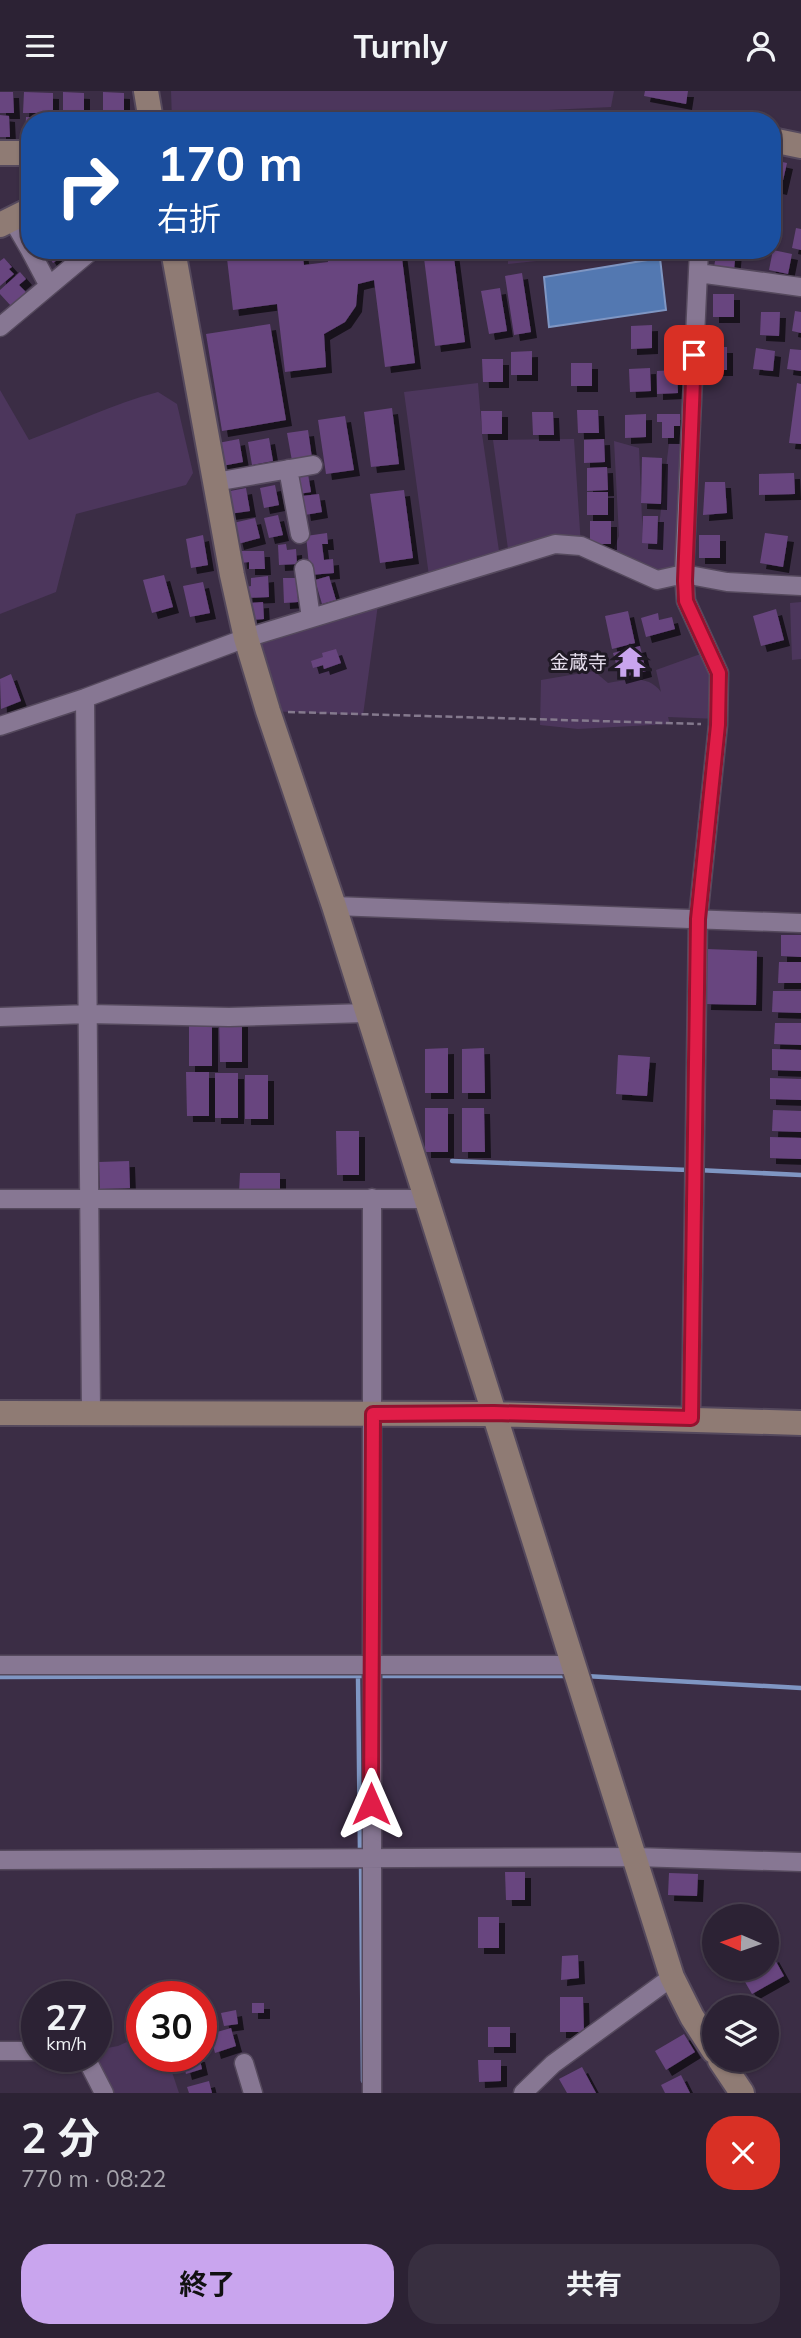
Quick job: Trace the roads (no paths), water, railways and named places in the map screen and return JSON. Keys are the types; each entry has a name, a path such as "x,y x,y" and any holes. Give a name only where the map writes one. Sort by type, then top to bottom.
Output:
{"street":[{"path":"146,91 150,112"},
{"path":"781,142 801,146"},
{"path":"0,153 21,153"},
{"path":"35,259 49,286"},
{"path":"0,327 81,259"},
{"path":"175,259 246,638 334,906 672,1977 702,2032"},
{"path":"691,1418 698,919 718,725 719,673 686,601 684,574 699,259"},
{"path":"698,273 801,287"},
{"path":"215,482 313,464"},
{"path":"288,469 300,534"},
{"path":"0,726 85,698 246,638 555,544 581,546 657,580 684,574 727,582 801,586"},
{"path":"304,569 311,618"},
{"path":"85,698 91,1412"},
{"path":"334,906 801,923"},
{"path":"0,1017 89,1014 229,1017 367,1013"},
{"path":"372,1198 372,2093"},
{"path":"0,1199 427,1199"},
{"path":"0,1413 494,1413 801,1423"},
{"path":"0,1665 574,1665"},
{"path":"0,1860 635,1857 801,1862"},
{"path":"523,2093 553,2064 672,1977"},
{"path":"0,2051 21,2051"},
{"path":"244,2063 253,2093"},
{"path":"93,2072 104,2093"},
{"path":"728,2072 742,2093"}],"water":[{"path":"660,259 666,310 549,327 544,277"}],"waterway":[{"path":"452,1161 689,1170"},
{"path":"697,1170 801,1175"},
{"path":"358,1676 360,1853"},
{"path":"0,1677 366,1676"},
{"path":"375,1676 569,1676"},
{"path":"585,1676 801,1688"},
{"path":"361,1862 363,2081"}],"place":[{"name":"金蔵寺","path":"630,662"}]}
